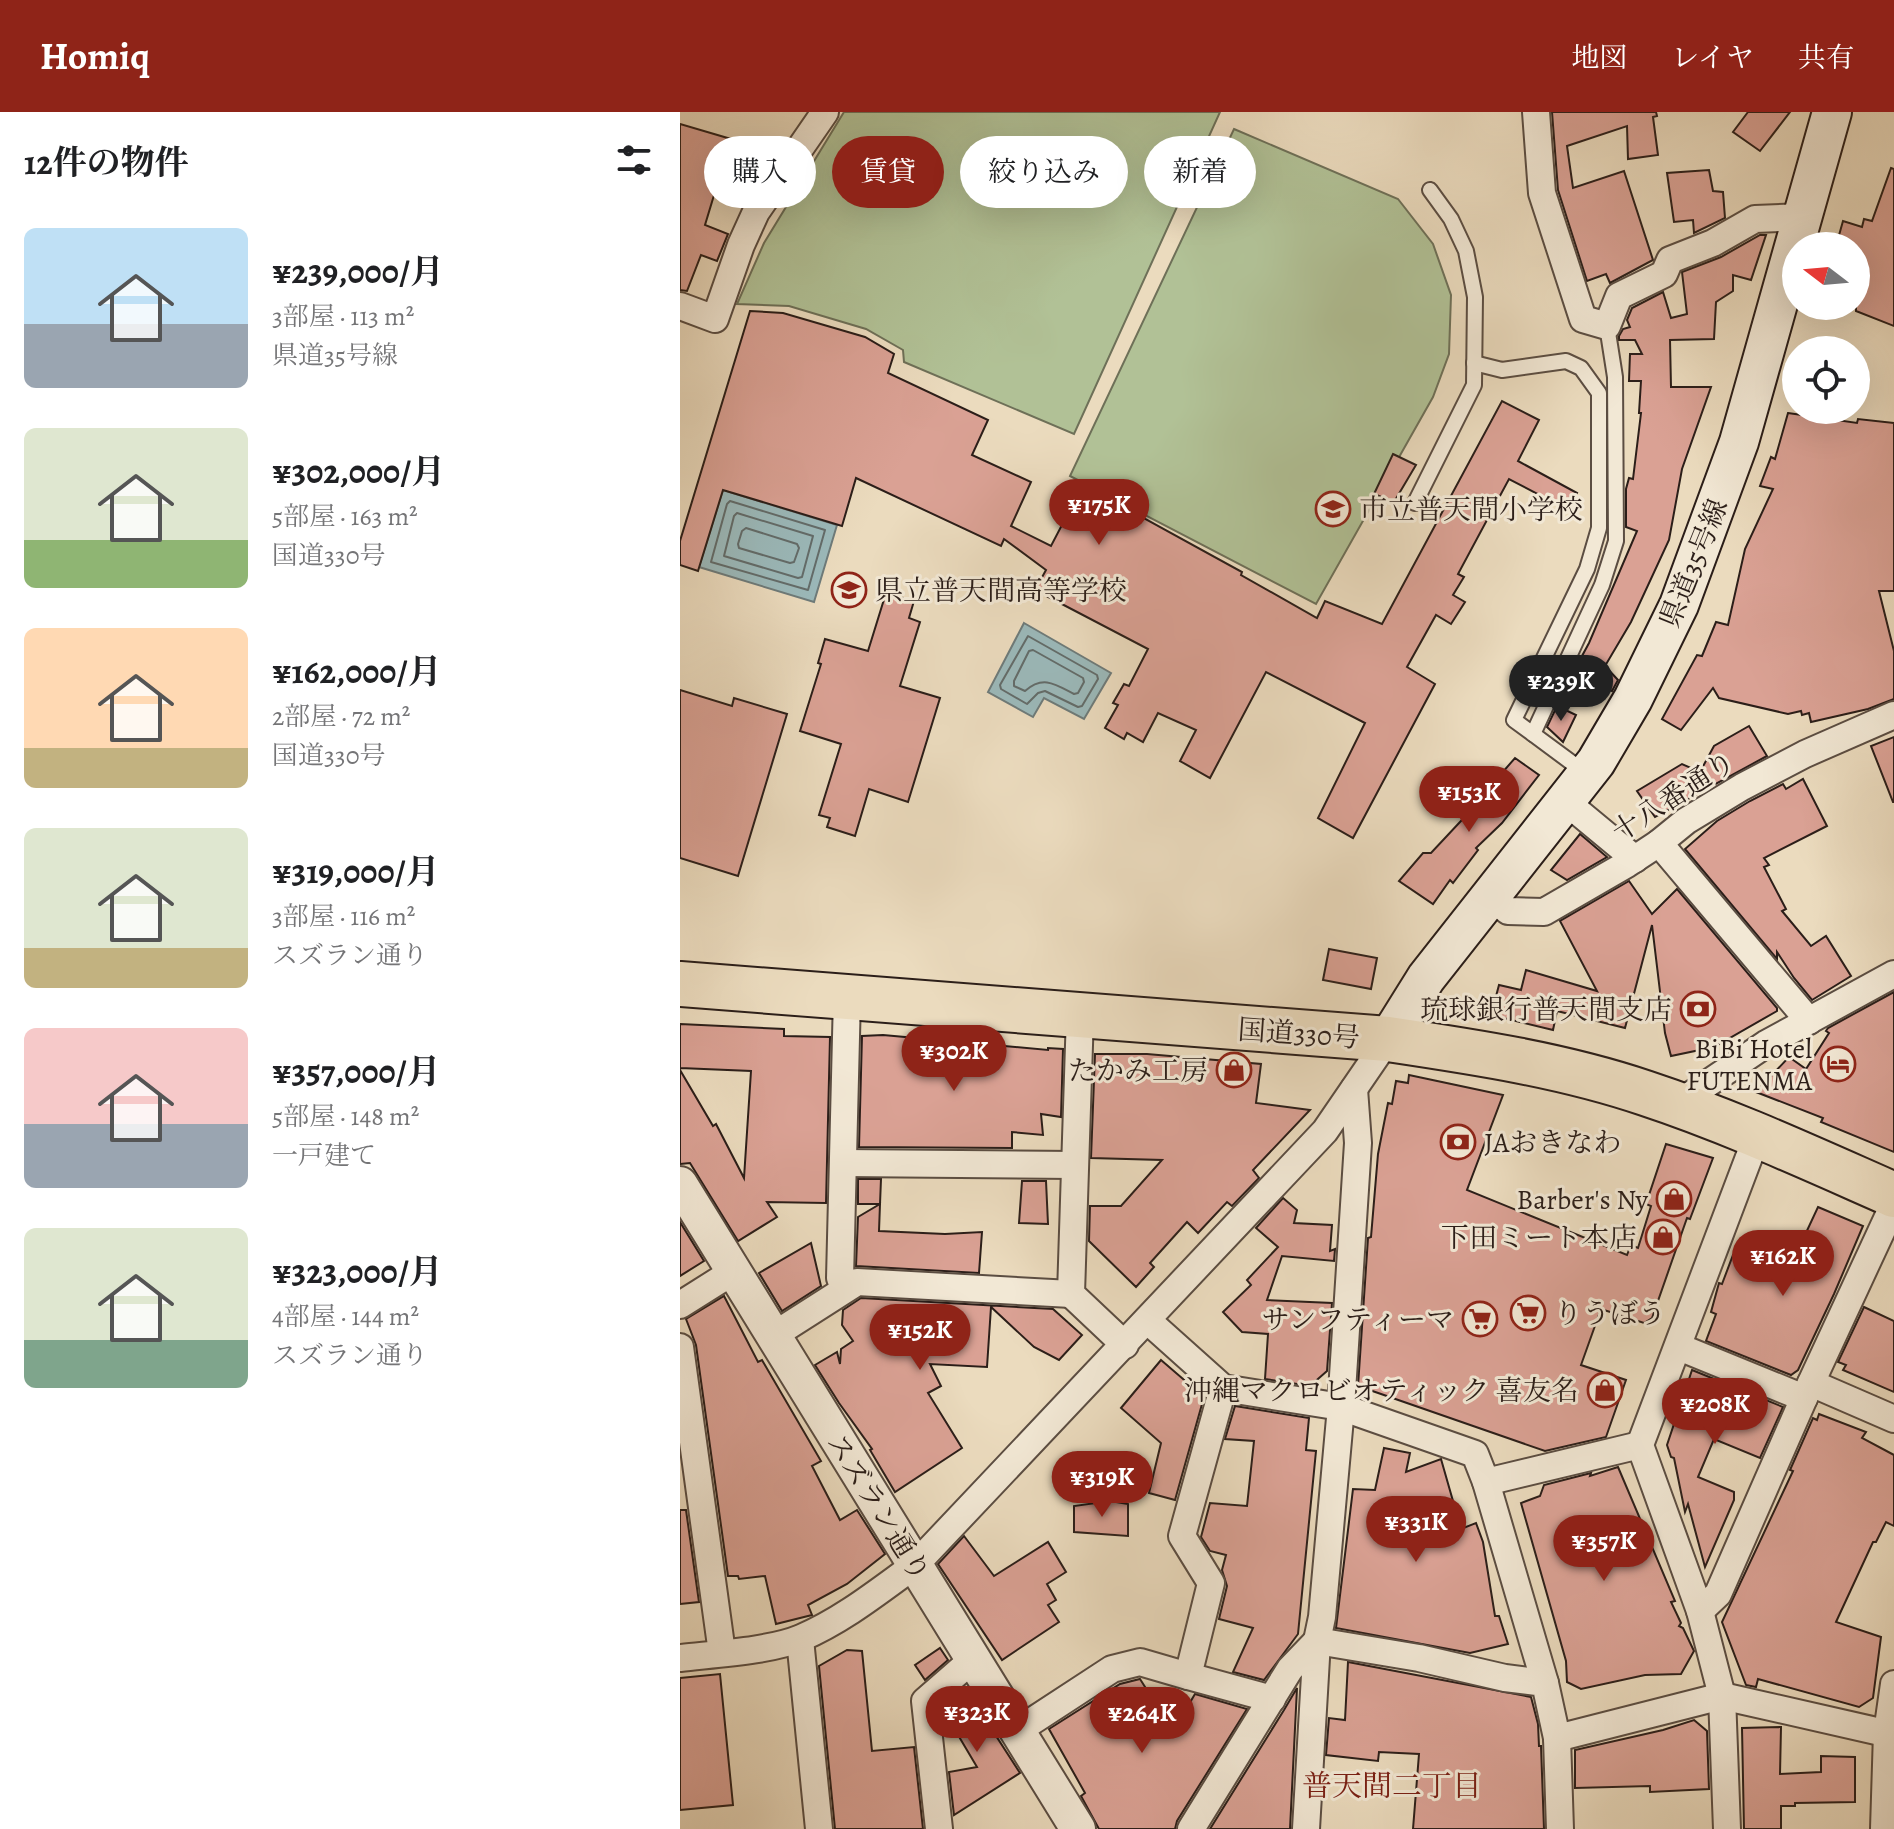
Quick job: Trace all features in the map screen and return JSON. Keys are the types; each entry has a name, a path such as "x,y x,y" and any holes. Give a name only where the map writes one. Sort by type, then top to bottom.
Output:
{"highway":[{"name":"国道330号","path":"680,984 1388,1039 1535,1063 1645,1093 1757,1136 1894,1195"}],"main road":[{"name":"県道35号線","path":"1388,1039 1426,978 1576,788 1633,699 1679,605 1739,442 1832,112"}],"street":[{"path":"680,306 715,319 756,212 825,112"},
{"path":"1536,112 1542,193 1583,319 1607,326 1619,296 1664,274 1670,260 1713,243 1755,219 1803,217"},
{"name":"十八番通り","path":"1490,895 1508,911 1544,912 1635,859 1686,821 1742,787 1805,754 1894,715"},
{"path":"1576,788 1635,859"},
{"path":"1659,843 1809,1021"},
{"path":"1676,1105 1743,1059 1894,974"},
{"path":"844,1288 840,1278 847,997"},
{"path":"1071,1294 1080,1014"},
{"path":"680,1658 800,1639 851,1611 915,1565 1325,1131 1388,1039"},
{"path":"1306,1829 1317,1641 1322,1617 1341,1407 1358,1143 1354,1089"},
{"path":"1727,1829 1722,1696 1700,1611 1640,1445 1757,1136"},
{"path":"843,1163 1075,1165"},
{"name":"スズラン通り","path":"680,1184 1078,1829"},
{"path":"1700,1611 1718,1594 1894,1204"},
{"path":"680,1305 734,1271"},
{"path":"774,1335 857,1282 1071,1294 1125,1345"},
{"path":"1147,1320 1223,1388 1341,1407 1475,1454 1545,1683 1557,1738 1560,1829"},
{"path":"680,1347 722,1653"},
{"path":"1679,1347 1894,1419"},
{"path":"1188,1676 1211,1583 1182,1536 1223,1388"},
{"path":"1486,1482 1640,1445"},
{"path":"800,1639 819,1829"},
{"path":"1317,1641 1545,1683"},
{"path":"1191,1829 1290,1669 1317,1641"},
{"path":"939,1829 925,1701 972,1660"},
{"path":"1017,1731 1112,1669 1140,1662 1272,1699"},
{"path":"1884,1829 1894,1684"},
{"path":"1557,1738 1722,1696 1891,1734"}],"lane":[{"path":"1415,503 1474,385 1475,297 1466,251 1451,219 1430,190"},
{"path":"1533,734 1602,585 1616,541 1615,377 1607,326"},
{"path":"1474,363 1502,370 1566,361 1581,368 1599,393 1599,528 1587,569 1514,720 1533,734 1576,788"}],"green space":[{"path":"844,112 1220,112 1209,136 1144,136 1144,208 1176,208 1074,434 904,362 903,350 866,329 789,306 737,304 764,243 785,208 816,208 816,158"},
{"path":"1234,129 1250,136 1231,136"},
{"path":"1256,138 1398,199 1433,244 1451,295 1449,354 1433,397 1316,604 1070,476 1197,208 1256,208"}],"water":[{"path":"723,490 837,525 814,602 699,567"},
{"path":"1024,623 1111,673 1084,719 1044,698 1033,717 988,692"}],"building":[{"path":"1552,112 1656,112 1657,116 1653,117 1658,155 1628,159 1627,126 1567,146 1573,188 1624,171 1653,260 1610,283 1606,274 1587,281 1558,190"},
{"path":"1748,112 1790,112 1760,151 1733,132"},
{"path":"680,124 721,136 704,136 704,208 710,208 705,225 728,234 717,261 701,255 687,291 680,290"},
{"path":"1891,168 1894,169 1894,326 1870,317 1870,232 1840,232 1843,221 1862,227 1864,219 1872,221"},
{"path":"1709,170 1713,191 1723,192 1725,218 1694,233 1693,220 1674,222 1667,173"},
{"path":"1760,235 1766,235 1751,280 1733,275 1733,291 1716,302 1714,339 1670,340 1671,387 1711,387 1682,469 1669,540 1631,622 1605,666 1618,680 1612,691 1575,669 1637,531 1626,527 1626,489 1629,478 1633,479 1641,413 1641,381 1629,381 1630,354 1642,354 1635,340 1619,340 1619,336 1623,329 1630,327 1627,320 1632,308 1663,292 1671,318 1687,314 1682,272 1721,257"},
{"path":"750,311 783,313 865,337 894,354 888,373 988,420 972,455 1031,482 1011,526 1051,546 1075,500 1081,502 1089,488 1242,572 1241,575 1317,618 1325,601 1382,624 1502,401 1539,420 1518,461 1577,493 1568,510 1509,479 1458,574 1464,577 1453,595 1465,602 1451,624 1436,615 1407,667 1435,684 1353,838 1318,818 1365,723 1266,672 1210,778 1180,761 1196,730 1158,713 1143,742 1127,733 1124,739 1105,728 1118,705 1113,703 1124,684 1129,686 1148,649 1035,590 1046,570 1004,539 1001,546 856,478 842,526 723,490 698,571 680,565 680,541"},
{"path":"1870,420 1894,423 1894,591 1879,591 1894,651 1894,699 1868,709 1811,722 1809,713 1788,714 1719,698 1713,688 1681,730 1662,719 1697,655 1702,656 1716,622 1728,625 1745,549 1773,489 1760,486 1771,457 1775,459 1785,424 1870,424"},
{"path":"1393,454 1416,465 1394,502 1374,494"},
{"path":"886,593 914,601 909,618 920,622 900,686 940,698 908,802 869,789 855,836 827,827 830,818 819,815 841,744 800,731 821,664 818,663 825,639 868,651"},
{"path":"680,690 732,706 734,698 787,714 738,876 680,858"},
{"path":"1557,706 1576,715 1563,742 1547,727"},
{"path":"1749,726 1767,756 1655,817 1637,791 1682,764 1700,772 1714,746"},
{"path":"1894,737 1894,802 1893,802 1871,746"},
{"path":"1515,758 1539,775 1502,823 1476,848 1478,850 1453,883 1450,880 1433,904 1399,881 1423,853 1431,853"},
{"path":"1803,779 1827,826 1764,858 1769,865 1764,867 1786,909 1782,911 1811,946 1826,936 1851,976 1812,1000 1777,952 1777,959 1685,849 1717,821 1750,801 1783,784 1786,789"},
{"path":"1580,834 1607,857 1567,880 1551,870"},
{"path":"1629,881 1652,914 1677,889 1777,1011 1714,1047 1671,1056 1665,1033 1652,925 1625,1028 1557,1011 1553,1030 1491,1015 1499,985 1521,990 1526,970 1597,991 1560,921"},
{"path":"1329,949 1377,958 1371,989 1323,980"},
{"path":"1894,992 1894,1152 1821,1122 1823,1118 1756,1092 1789,1057 1806,1069 1829,1033 1826,1031 1828,1028"},
{"path":"680,1024 784,1029 784,1036 830,1037 826,1203 767,1202 777,1217 738,1241 690,1163 680,1164 680,1070 713,1126 716,1124 744,1178 751,1071 680,1068"},
{"path":"862,1036 1063,1049 1061,1117 1041,1114 1043,1135 1012,1132 1012,1148 859,1147"},
{"path":"1095,1054 1147,1054 1261,1064 1256,1103 1310,1110 1253,1170 1259,1178 1232,1206 1227,1202 1198,1233 1187,1222 1150,1263 1154,1267 1136,1287 1089,1241 1090,1206 1121,1206 1162,1160 1091,1158"},
{"name":"サンフティーマ","path":"1409,1075 1503,1095 1467,1190 1627,1255 1631,1245 1638,1248 1651,1206 1646,1204 1666,1144 1713,1158 1690,1219 1687,1218 1652,1318 1644,1323 1601,1309 1581,1365 1626,1380 1606,1437 1545,1451 1358,1386 1368,1238 1371,1237 1378,1154 1388,1103 1392,1104 1396,1081 1408,1083"},
{"path":"858,1179 881,1179 880,1204 858,1204"},
{"path":"1022,1181 1046,1181 1048,1224 1019,1223"},
{"path":"1283,1198 1297,1210 1294,1223 1332,1225 1330,1251 1335,1249 1334,1261 1282,1256 1267,1300 1332,1303 1327,1371 1310,1386 1265,1379 1268,1334 1242,1332 1223,1312 1251,1285 1247,1280 1278,1247 1256,1228"},
{"path":"880,1204 879,1231 982,1232 979,1273 856,1266 858,1217"},
{"path":"1818,1207 1863,1226 1798,1370 1791,1375 1706,1341 1716,1314 1711,1312 1719,1283 1722,1284 1733,1255 1793,1276 1810,1240 1804,1237"},
{"path":"680,1222 704,1261 680,1276"},
{"path":"811,1243 821,1286 782,1311 759,1273"},
{"path":"724,1296 758,1362 762,1360 821,1461 812,1466 840,1520 857,1510 885,1554 847,1584 808,1605 812,1615 776,1624 765,1576 739,1579 738,1576 728,1576 696,1345 686,1319"},
{"path":"861,1298 1053,1309 1082,1335 1059,1360 1034,1347 991,1307 987,1367 930,1364 941,1386 928,1393 962,1448 895,1492 872,1449 815,1365 837,1352 840,1364 841,1349 853,1341 842,1325 843,1310"},
{"path":"1864,1307 1894,1321 1894,1392 1843,1370 1846,1365 1838,1362"},
{"path":"1161,1360 1204,1397 1175,1500 1149,1493 1161,1443 1121,1408"},
{"path":"1692,1370 1783,1407 1760,1458 1714,1439 1698,1477 1734,1492 1734,1500 1705,1567 1688,1504 1685,1512 1674,1458 1667,1445"},
{"path":"1235,1406 1309,1418 1306,1450 1316,1451 1298,1634 1264,1680 1233,1672 1253,1628 1219,1619 1227,1586 1222,1570 1226,1555 1210,1551 1201,1537 1210,1503 1247,1506 1254,1441 1225,1439"},
{"path":"1819,1414 1866,1432 1862,1438 1894,1455 1894,1526 1886,1522 1876,1542 1873,1542 1836,1622 1881,1637 1873,1698 1859,1707 1758,1679 1756,1687 1746,1685 1722,1622 1793,1471 1790,1470 1813,1418 1817,1420"},
{"path":"1384,1448 1410,1453 1406,1472 1441,1459 1461,1529 1476,1523 1483,1542 1495,1616 1499,1616 1508,1644 1470,1653 1336,1628 1353,1489 1375,1490"},
{"path":"1618,1467 1675,1601 1671,1602 1681,1623 1679,1626 1683,1628 1694,1651 1681,1674 1645,1675 1581,1689 1567,1682 1566,1661 1521,1503 1540,1496 1544,1485"},
{"path":"1110,1501 1128,1504 1128,1536 1074,1532 1074,1506"},
{"path":"680,1510 686,1510 699,1602 680,1604"},
{"path":"964,1536 994,1576 1048,1542 1066,1572 1047,1584 1056,1600 1048,1605 1059,1622 1002,1660 938,1564"},
{"path":"940,1648 948,1660 925,1680 915,1665"},
{"path":"847,1650 862,1651 872,1751 914,1747 923,1829 835,1829 819,1666"},
{"path":"1348,1662 1531,1697 1541,1746 1544,1829 1413,1829 1419,1754 1379,1752 1378,1761 1326,1755 1329,1718 1345,1720"},
{"path":"720,1674 733,1805 680,1810 680,1678"},
{"path":"1140,1679 1173,1731 1195,1694 1247,1709 1177,1821 1175,1829 1099,1829 1081,1796 1085,1793 1049,1729 1120,1684"},
{"path":"965,1688 1020,1773 954,1815 949,1772 977,1767 942,1708"},
{"path":"1297,1688 1290,1829 1210,1829 1284,1710"},
{"path":"1694,1720 1707,1731 1709,1789 1650,1792 1650,1786 1575,1788 1575,1750"},
{"path":"1781,1727 1780,1774 1821,1772 1821,1756 1855,1757 1855,1802 1781,1806 1781,1829 1744,1829 1742,1728"}],"place":[{"name":"市立普天間小学校","path":"1333,509"},
{"name":"県立普天間高等学校","path":"849,590"},
{"name":"琉球銀行普天間支店","path":"1698,1009"},
{"name":"BiBi Hotel FUTENMA","path":"1838,1064"},
{"name":"たかみ工房","path":"1234,1070"},
{"name":"JAおきなわ","path":"1458,1142"},
{"name":"Barber's Ny","path":"1674,1199"},
{"name":"下田ミート本店","path":"1663,1237"},
{"name":"りうぼう","path":"1528,1313"},
{"name":"サンフティーマ","path":"1480,1319"},
{"name":"沖縄マクロビオティック 喜友名","path":"1605,1390"}],"district":[{"name":"普天間二丁目","path":"1392,1786"}]}
